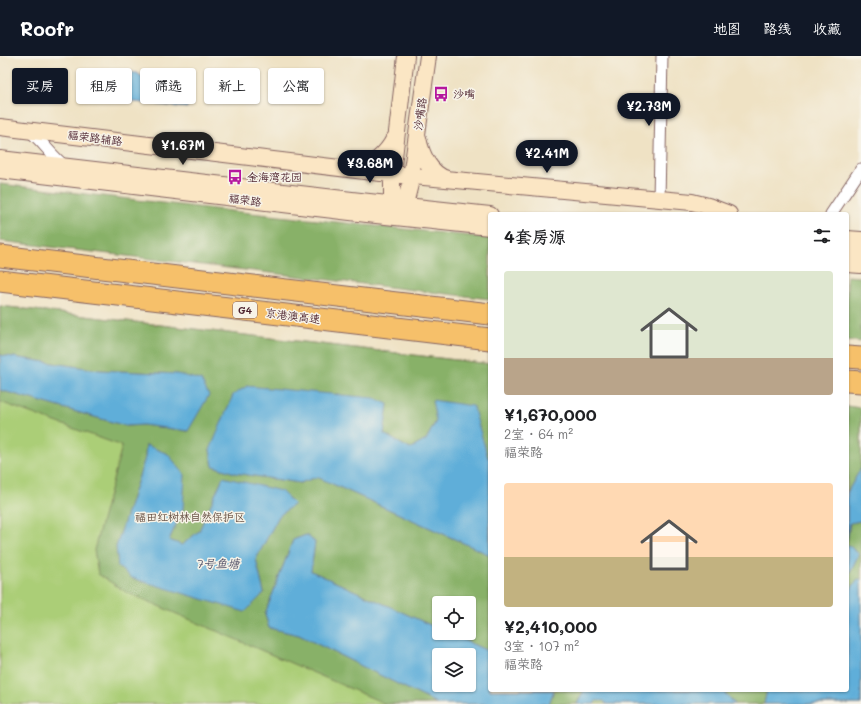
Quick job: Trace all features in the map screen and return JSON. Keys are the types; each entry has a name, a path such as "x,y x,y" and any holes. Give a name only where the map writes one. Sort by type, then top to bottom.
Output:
{"highway":[{"name":"G4","path":"0,256 488,314"},
{"name":"京港澳高速","path":"0,281 488,339"},
{"path":"849,357 861,358"},
{"path":"849,380 861,382"}],"street":[{"name":"沙嘴路","path":"398,212 391,178 406,56"},
{"name":"沙嘴路","path":"398,212 411,176 428,56"},
{"path":"659,199 662,56"},
{"name":"福荣路辅路","path":"0,127 356,170 391,178 411,176 659,199 700,204 723,212"},
{"path":"28,130 57,160 65,166"},
{"path":"417,131 420,148 427,163 438,175 447,179"},
{"path":"356,170 368,166 380,158 390,146 396,135"},
{"name":"福荣路","path":"0,159 362,202 398,212 488,215"},
{"path":"832,212 861,169"},
{"name":"福荣路","path":"0,170 398,212 488,227"},
{"path":"362,202 381,195 387,190 391,178"},
{"path":"849,239 861,240"},
{"path":"849,251 861,253"},
{"path":"849,264 861,265"}],"green space":[{"path":"0,184 231,211 488,238 488,299 0,241"},
{"path":"849,276 861,277 861,342 849,340"},
{"name":"福田红树林自然保护区","path":"0,306 488,364 488,692 849,692 849,407 861,410 861,704 0,704"},
{"path":"0,306 488,364 488,457 436,421 426,440 410,449 384,434 388,404 210,450 213,466 235,473 300,483 317,477 488,554 488,651 463,640 476,640 476,596 432,596 432,626 311,571 315,542 306,535 293,540 265,614 269,628 299,635 438,704 386,704 126,592 98,574 94,550 122,446 0,402 0,390 126,426 143,425 188,431 177,374 99,370 0,355","holes":["146,445 183,509 169,540 182,545 199,531 223,477 294,504 279,516 256,559 264,593 116,547 145,458"]},
{"path":"849,406 861,408 861,468 849,489"},
{"path":"861,521 861,580 858,580 849,591 849,574 859,554 849,546 850,522"},
{"path":"553,692 583,692 577,704 549,704"},
{"path":"724,692 767,692 764,704 735,704"}],"water":[{"path":"132,72 140,75 140,103 132,102"},
{"path":"152,104 187,104 187,108"},
{"path":"0,355 99,370 177,374 201,380 209,395 188,431 143,425 126,426 0,390"},
{"path":"247,386 374,398 388,404 384,434 410,449 426,440 436,421 432,400 473,406 488,458 488,554 317,477 300,483 235,473 213,466 210,450 233,395"},
{"name":"7号鱼塘","path":"146,445 168,454 185,475 183,509 169,540 182,545 199,531 223,477 281,491 294,504 279,516 256,559 264,593 245,612 132,578 118,567 116,547 145,458"},
{"path":"861,468 861,521 850,523 849,529 849,489"},
{"path":"306,535 315,542 311,571 432,626 432,640 463,640 488,651 488,692 553,692 549,704 438,704 299,635 269,628 265,614 293,540"},
{"path":"849,546 859,554 849,574"},
{"path":"858,580 861,580 861,704 764,704 767,692 849,692 849,591"},
{"path":"583,692 724,692 735,704 606,704 604,701 596,701 594,704 577,704"}],"place":[{"name":"沙嘴","path":"441,94"},
{"name":"金海湾花园","path":"235,177"}]}
